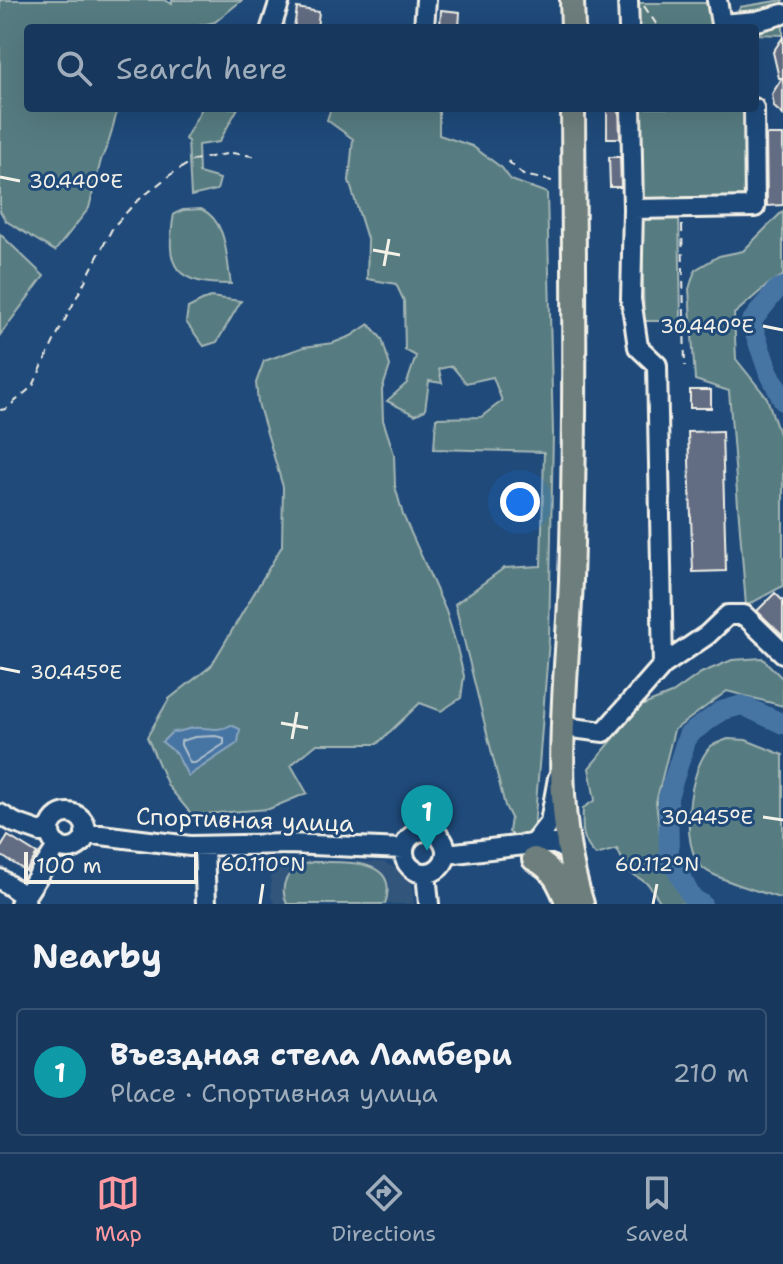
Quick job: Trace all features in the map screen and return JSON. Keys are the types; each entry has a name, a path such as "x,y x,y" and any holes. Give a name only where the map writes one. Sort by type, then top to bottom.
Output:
{"main road":[{"path":"572,0 573,24"},
{"path":"573,112 575,297 571,579 561,768 563,821 582,904"},
{"path":"533,851 556,859 568,851"},
{"path":"533,851 557,878 568,904"}],"street":[{"path":"272,24 280,0"},
{"path":"424,24 426,0"},
{"path":"628,0 629,24"},
{"path":"717,0 723,24"},
{"path":"737,24 783,14"},
{"path":"631,112 631,299 638,347 657,365 663,665"},
{"path":"633,209 755,207 754,112"},
{"path":"564,727 604,732 663,665 707,635 728,615 744,615 783,653"},
{"path":"454,853 440,835 429,831 417,832 408,839 404,849 405,860 421,874 441,866 454,853 533,851 550,822 554,786 561,768"},
{"name":"Спортивная улица","path":"50,827 54,819 70,813 84,822 85,833 204,846 288,844 404,849"},
{"path":"0,814 41,832 50,827 50,836 58,845 70,849 78,846 85,833"},
{"path":"0,879 23,901 58,845"},
{"path":"204,846 206,904"},
{"path":"426,873 429,904"}],"path":[{"path":"640,0 656,24"},
{"path":"0,410 6,409 33,386 113,227 135,203 194,160 232,153 259,157"},
{"path":"508,161 523,175 574,186"},
{"path":"682,207 685,366"}],"shaded area":[{"path":"271,859 383,862 412,876 414,904 276,904 271,898"}],"green space":[{"path":"0,0 164,0 172,4 172,0 242,0 215,22 206,24 24,24 24,112 117,112 89,208 55,251 6,221 0,211"},
{"path":"783,0 783,35 759,34 759,24 748,24 737,17 740,7"},
{"path":"636,3 712,3 718,24 636,24"},
{"path":"200,112 236,112 219,142 198,145 199,173 220,179 217,190 191,196 188,141 185,139"},
{"path":"330,112 439,112 439,135 472,146 502,168 511,180 547,193 553,433 549,639 534,829 518,838 509,832 511,818 505,806 455,604 504,568 541,566 544,452 434,449 436,418 481,417 502,401 493,377 466,383 452,366 439,369 442,383 429,381 425,410 415,415 387,401 407,383 416,356 405,350 404,301 396,284 367,279 368,242 349,181 353,139 327,120"},
{"path":"638,112 750,112 751,199 640,201"},
{"path":"201,209 210,215 221,231 231,284 197,281 178,270 173,260 171,233 174,214"},
{"path":"783,211 783,276 771,282 734,314 736,359 767,398 783,446 783,586 746,606 729,391 695,380 689,289 695,270 719,256 743,251"},
{"path":"679,213 681,321 644,321 641,214"},
{"path":"0,234 44,276 0,335"},
{"path":"210,297 241,301 217,342 204,346 186,322 188,308"},
{"path":"369,324 382,339 390,366 382,390 383,420 394,454 395,486 403,515 446,611 464,676 461,698 441,711 420,703 377,744 317,744 291,765 307,793 269,809 192,815 168,786 147,737 169,699 211,666 282,546 283,487 258,403 256,383 264,361 304,347 333,343"},
{"path":"762,658 783,679 783,706 727,691 674,730 656,802 663,858 683,896 692,904 662,904 648,884 628,871 617,849 596,855 588,845 583,828 583,808 595,800 589,768 621,730 621,714 671,694 701,673 732,660"},
{"path":"728,739 746,740 783,755 783,899 719,877 703,868 695,858 689,826 692,788 703,756 711,746"},
{"path":"313,862 353,863 377,870 385,877 388,888 385,904 287,904 284,889 288,876 298,867"}],"water":[{"path":"231,725 240,729 238,743 188,776 176,753 162,742 172,732 192,728 221,729"}],"building":[{"path":"297,8 319,12 318,24 295,24"},
{"path":"441,10 460,12 459,24 440,24"},
{"path":"783,37 783,115 774,107 772,94 782,78 779,78 773,52"},
{"path":"607,112 619,112 620,138 607,138"},
{"path":"766,135 783,135 783,205 767,206"},
{"path":"609,157 620,157 621,187 610,187"},
{"path":"690,390 711,390 711,408 690,408"},
{"path":"722,431 726,571 693,572 688,432"},
{"path":"775,593 783,601 783,636 757,611"},
{"path":"8,836 37,854 26,871 0,855"}],"waterway":[{"path":"783,287 777,289 751,322 767,368 783,401"},
{"path":"702,904 692,898 669,856 668,797 688,735 721,711 742,705 783,724"}],"place":[{"name":"Въездная стела Ламбери","path":"427,851"}]}
